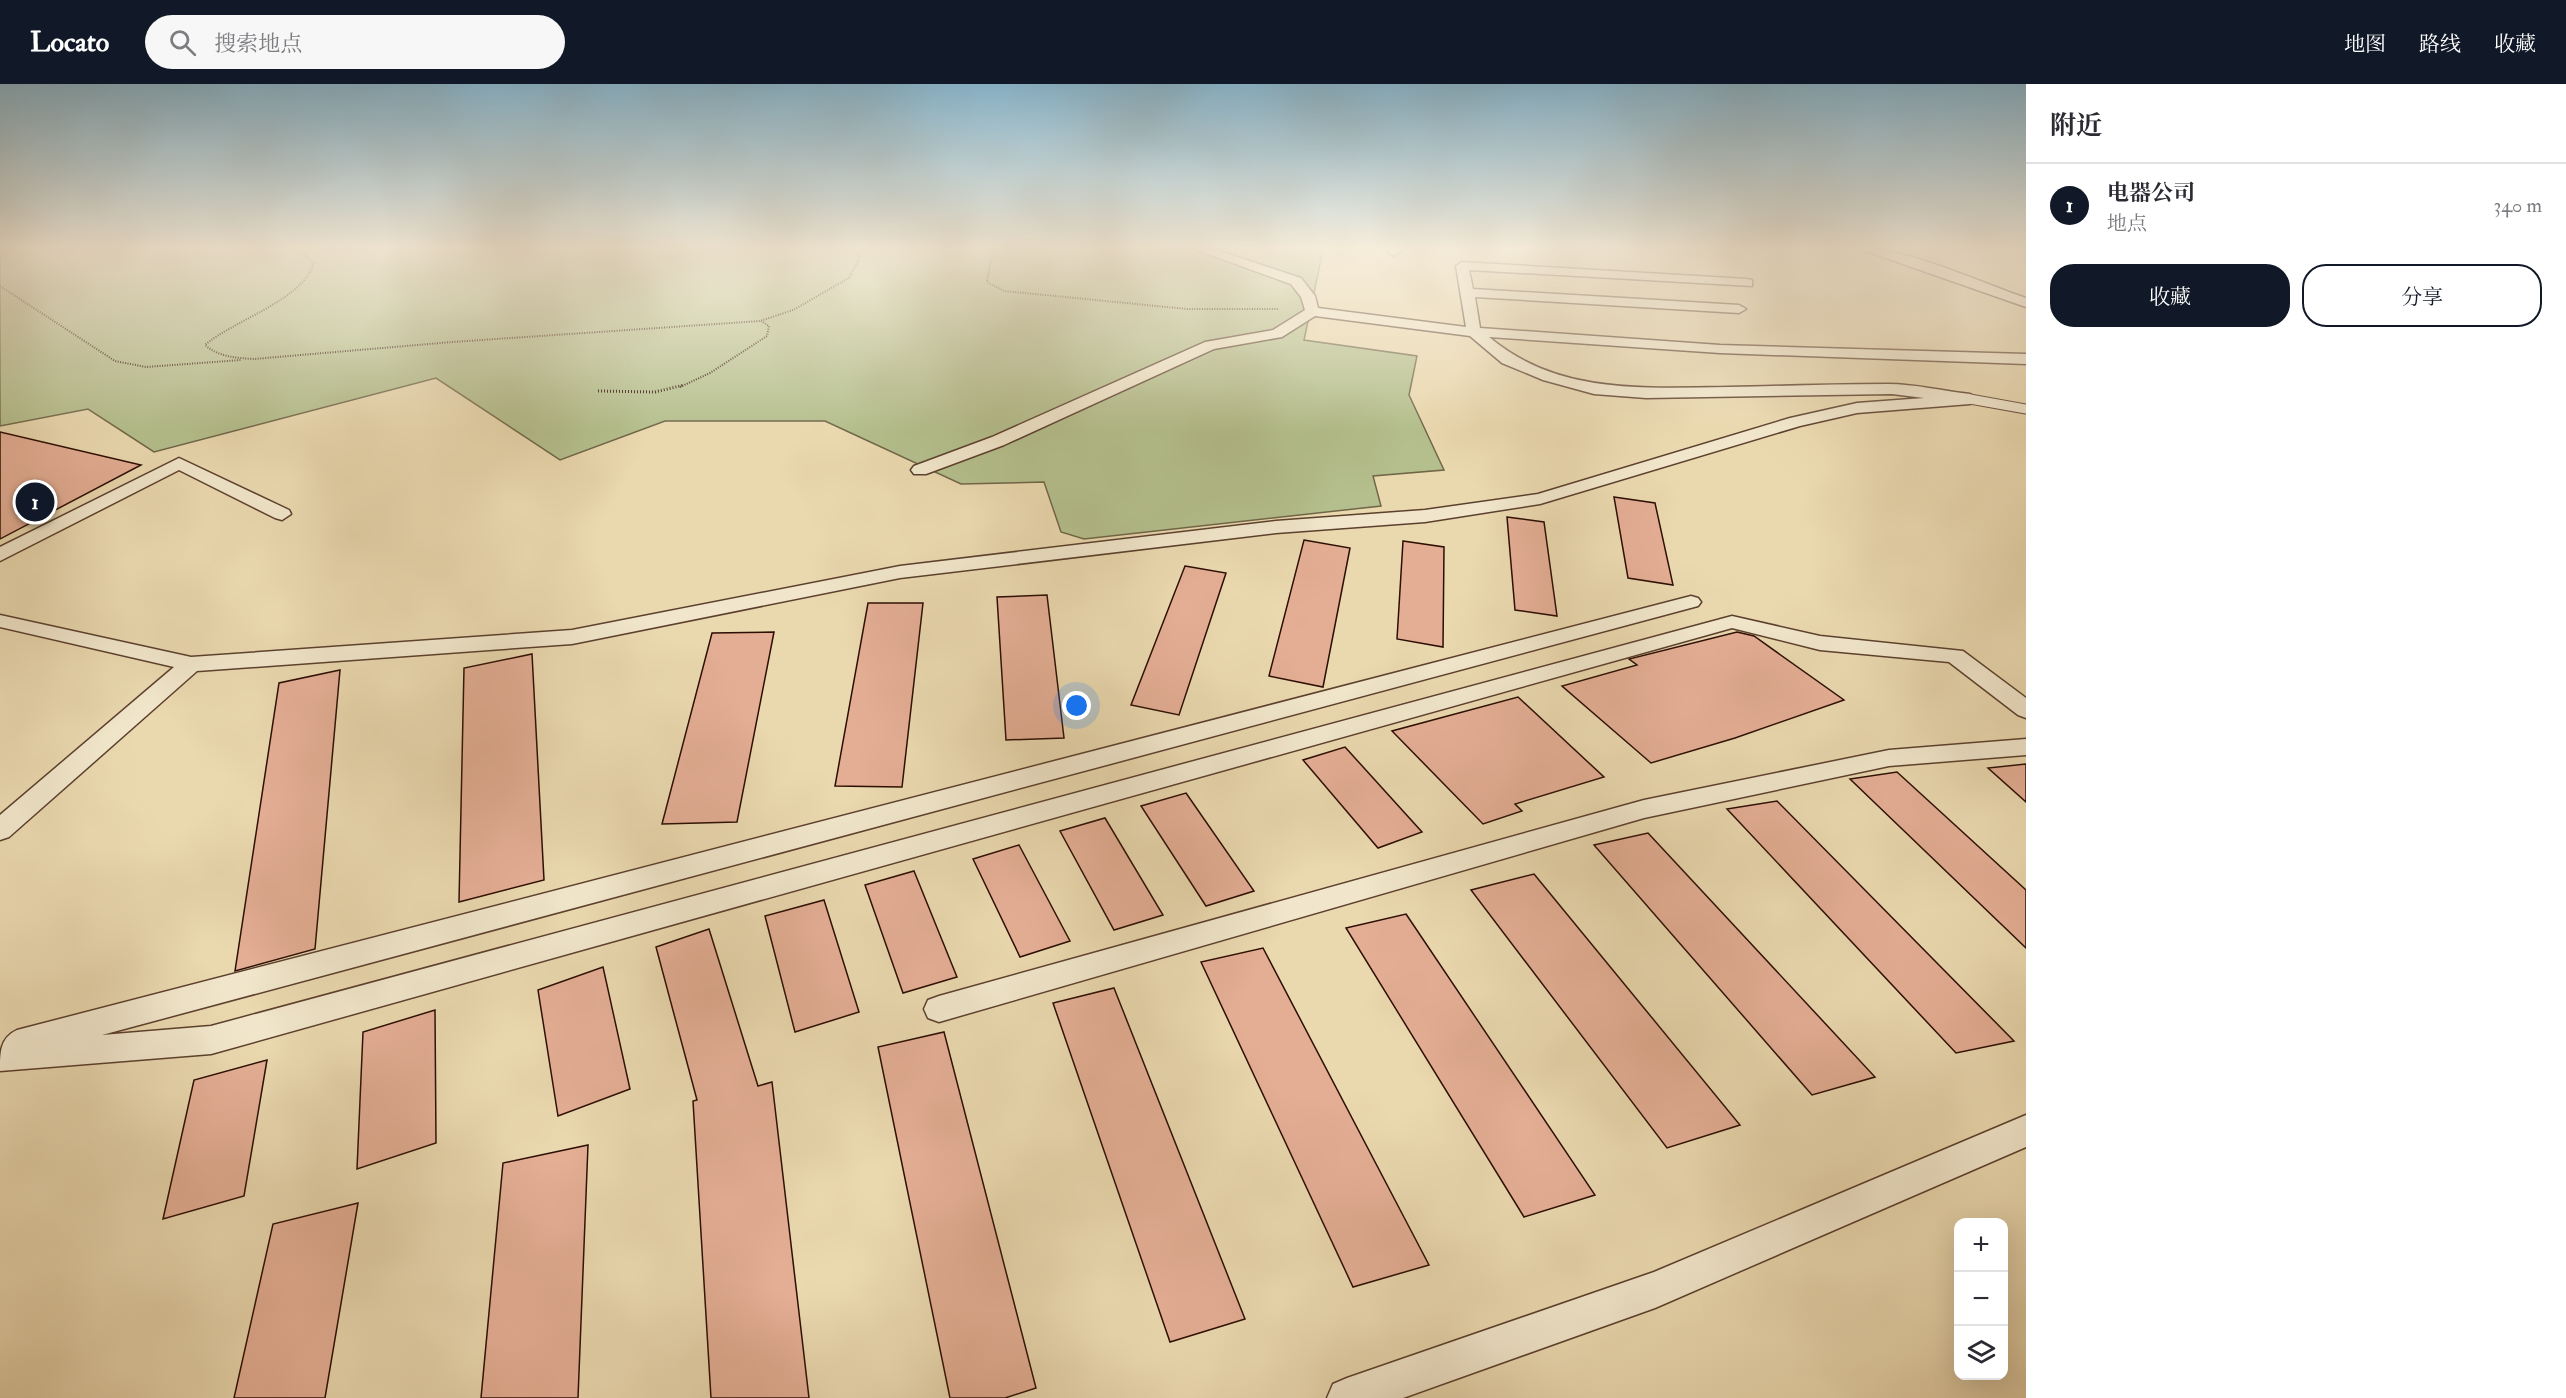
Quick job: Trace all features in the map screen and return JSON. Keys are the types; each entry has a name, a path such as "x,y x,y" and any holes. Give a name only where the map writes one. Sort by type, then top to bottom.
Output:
{"street":[{"path":"1470,309 1474,333 1508,360 1548,377 1594,389 1698,393 1892,388 1970,399"},
{"path":"920,470 998,441 1210,345 1278,334 1312,311 1474,333 1720,349 2026,359"},
{"path":"0,621 191,664 572,637 900,572 1276,527 1448,513 1540,499 1796,422 1857,408 1970,399"},
{"path":"0,555 179,463 282,514"},
{"path":"0,1048 1691,602"},
{"path":"0,1057 211,1040 1732,621 1820,643 1956,656 2026,710"},
{"path":"0,830 191,664"},
{"path":"939,1009 1644,809 1889,758 2026,747"},
{"path":"1347,1398 1655,1290 2026,1131"}],"lane":[{"path":"1970,399 2026,409"}],"path":[{"path":"36,309 115,361 146,367 452,342 760,321 794,309"},
{"path":"254,359 228,357 210,350 205,345 214,334 259,309"},
{"path":"1207,309 1312,311"},
{"path":"598,391 638,393 672,389 714,372 767,336 769,326 760,321"}],"green space":[{"path":"0,309 1310,309 1304,340 1417,356 1409,395 1444,470 1373,476 1381,506 1084,539 1061,532 1044,482 961,484 825,421 665,421 560,460 436,378 154,452 88,409 0,426"}],"building":[{"path":"0,432 141,465 0,539"},
{"path":"1614,497 1655,503 1673,585 1628,578"},
{"path":"1507,517 1544,522 1557,616 1515,610"},
{"path":"1304,540 1350,548 1323,687 1269,676"},
{"path":"1403,541 1444,547 1443,647 1397,639"},
{"path":"1185,566 1226,573 1179,715 1131,705"},
{"path":"1047,595 1064,738 1006,740 997,597"},
{"path":"868,603 923,603 902,787 835,786"},
{"path":"774,632 737,822 662,824 712,633"},
{"path":"1737,632 1754,636 1844,700 1735,738 1651,763 1562,686 1637,665 1629,659"},
{"path":"532,654 544,880 459,902 464,668"},
{"path":"340,670 315,949 235,971 279,683"},
{"path":"1518,697 1604,777 1515,804 1522,811 1483,824 1392,731"},
{"path":"1345,747 1422,832 1378,848 1303,760"},
{"path":"2026,764 2026,802 1988,768"},
{"path":"1897,772 2026,890 2026,948 1850,779"},
{"path":"1186,793 1254,891 1206,906 1141,806"},
{"path":"1777,801 2014,1041 1956,1053 1727,809"},
{"path":"1105,818 1163,915 1114,930 1060,831"},
{"path":"1648,833 1875,1077 1812,1095 1594,845"},
{"path":"1019,845 1070,941 1020,957 973,859"},
{"path":"914,871 957,977 903,993 865,885"},
{"path":"1534,874 1740,1125 1667,1148 1471,890"},
{"path":"824,900 859,1012 795,1032 765,916"},
{"path":"1406,914 1595,1195 1524,1217 1346,928"},
{"path":"709,929 758,1086 772,1082 809,1398 711,1398 693,1101 697,1100 656,947"},
{"path":"1263,948 1429,1265 1353,1287 1201,962"},
{"path":"603,967 630,1089 558,1116 538,990"},
{"path":"1114,988 1245,1319 1170,1342 1053,1003"},
{"path":"435,1010 436,1143 357,1169 363,1032"},
{"path":"944,1032 1036,1388 1005,1398 950,1398 878,1047"},
{"path":"267,1060 244,1196 163,1219 194,1080"},
{"path":"588,1145 578,1398 481,1398 503,1163"},
{"path":"358,1203 325,1398 234,1398 273,1224"}],"place":[{"name":"电器公司","path":"35,502"}]}
